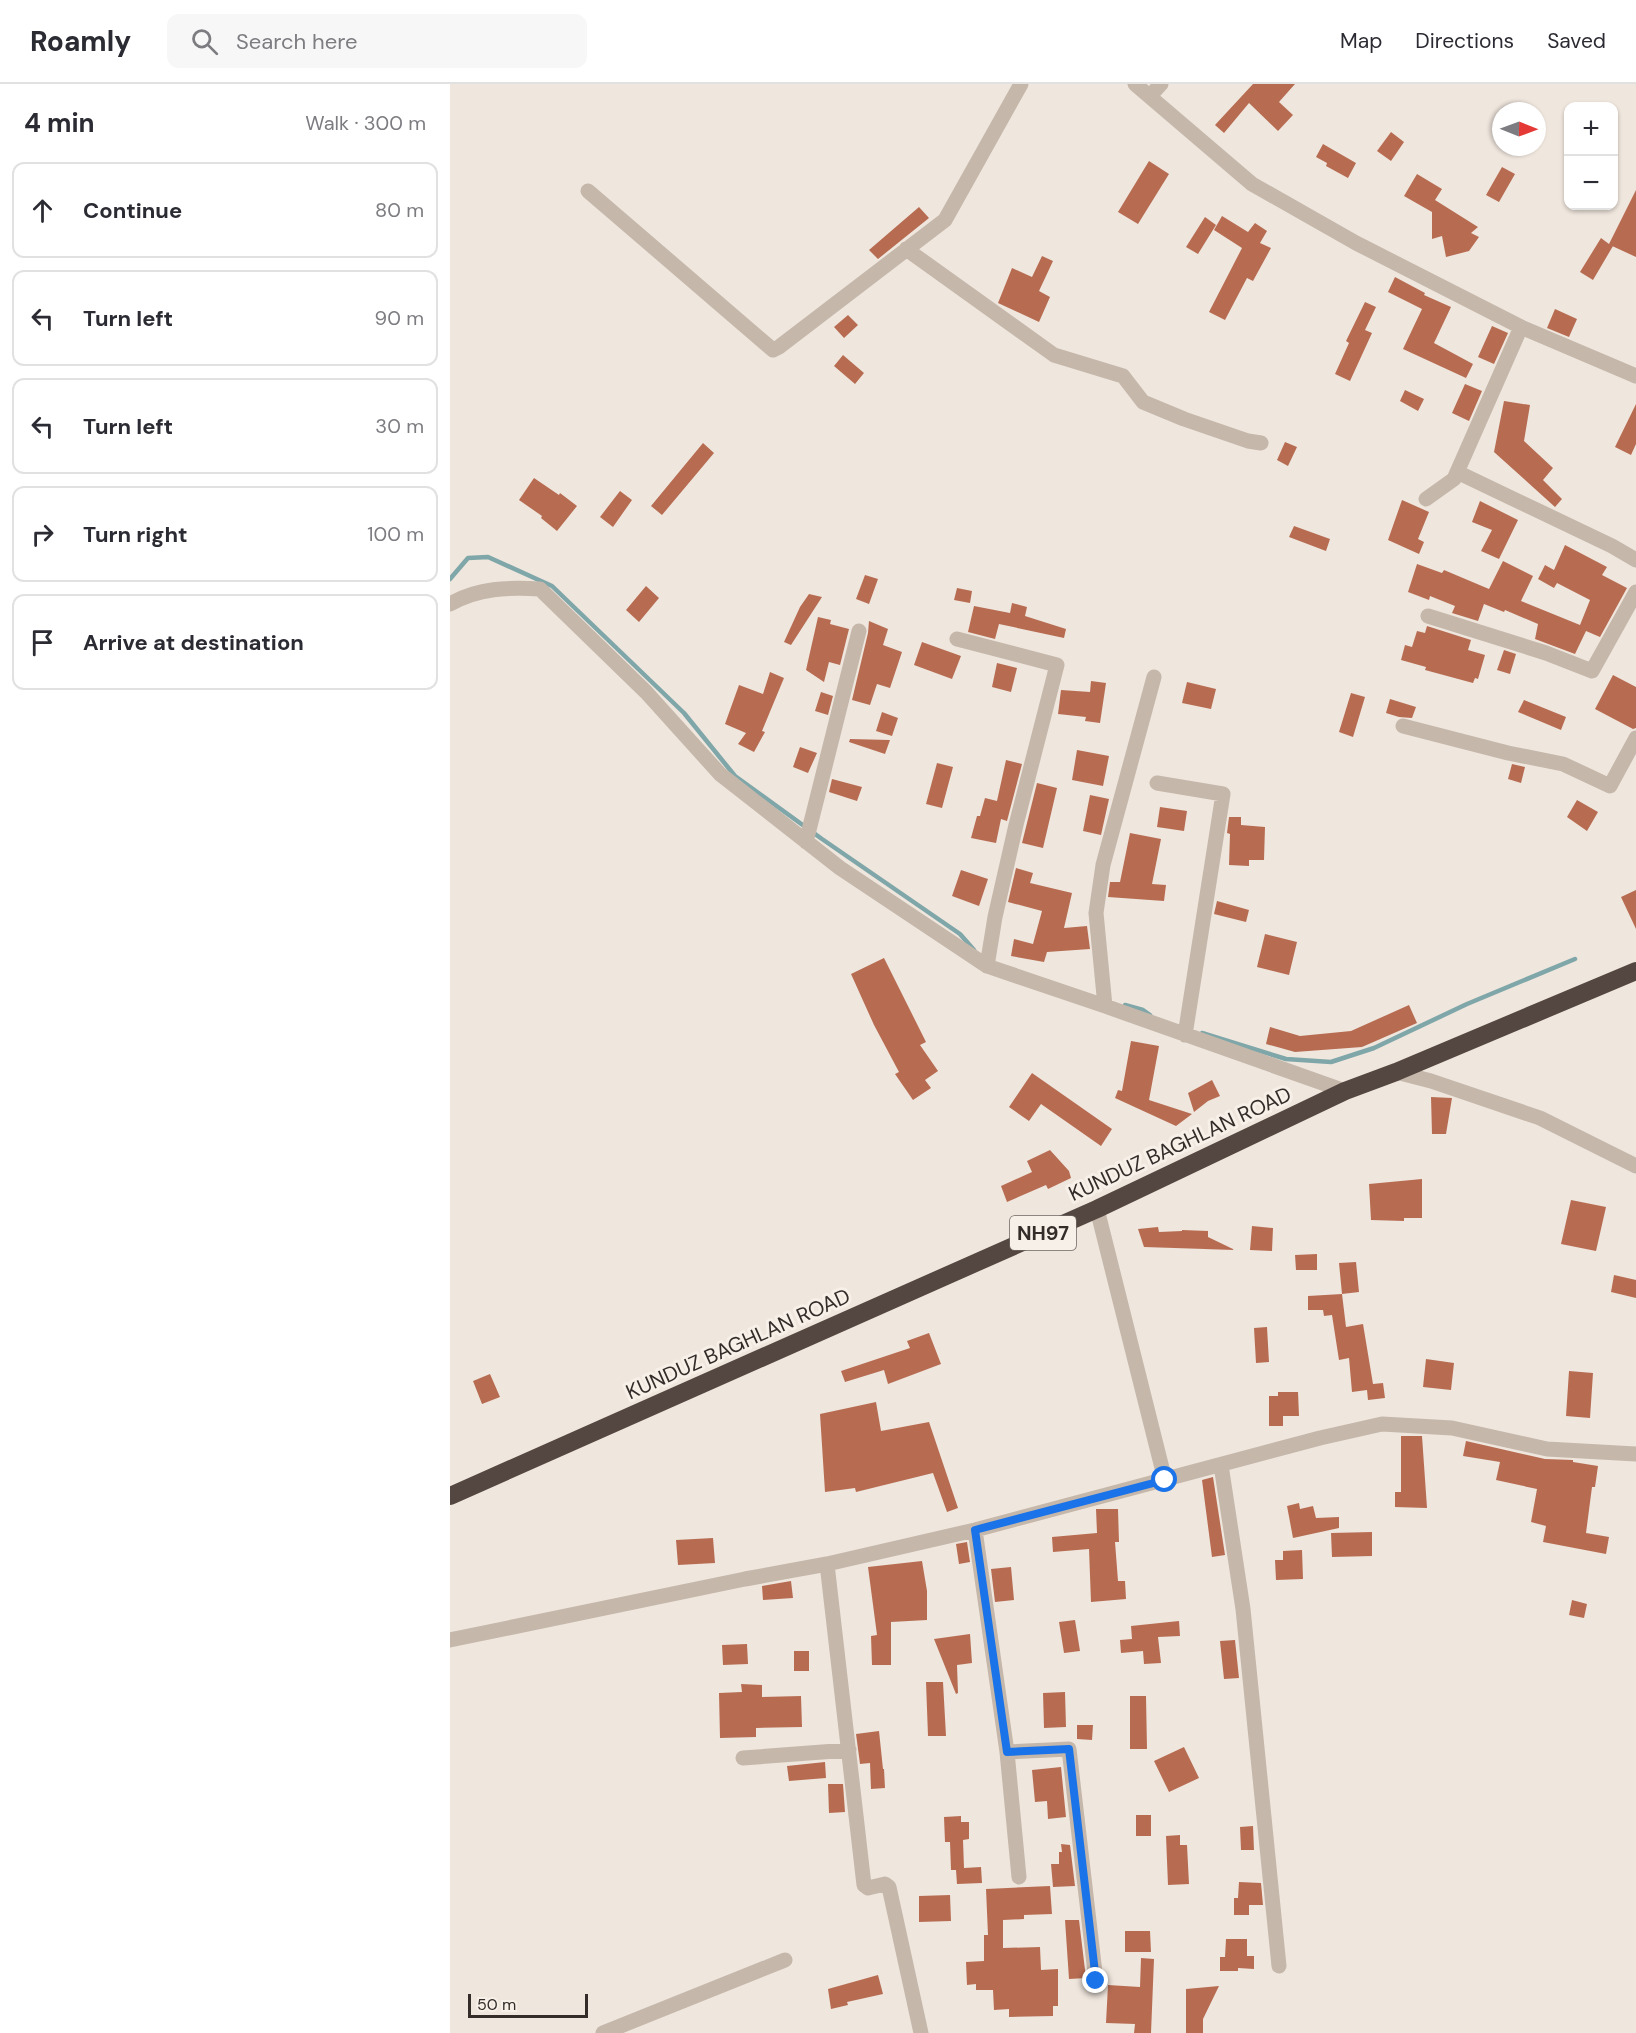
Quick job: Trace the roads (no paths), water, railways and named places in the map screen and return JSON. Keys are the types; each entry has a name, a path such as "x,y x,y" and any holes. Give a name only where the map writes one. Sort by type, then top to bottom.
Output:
{"highway":[{"name":"KUNDUZ BAGHLAN ROAD","path":"450,1496 1097,1209 1345,1091 1396,1072 1636,971"}],"street":[{"path":"588,191 772,350 779,348 945,220 1021,84"},
{"path":"1135,84 1252,184 1356,243 1521,327 1636,376"},
{"path":"1150,96 1161,84"},
{"path":"906,249 1054,355 1124,376 1143,402 1195,423 1248,441 1261,443"},
{"path":"1426,499 1454,479 1521,327"},
{"path":"1457,472 1612,546 1636,560"},
{"path":"450,604 466,595 509,587 540,589 646,692 720,774 840,868 987,966 1345,1091"},
{"path":"1428,616 1546,653 1592,671 1636,592"},
{"path":"806,842 859,631"},
{"path":"957,639 1057,665 1011,848 995,917 987,966"},
{"path":"1105,1006 1096,914 1103,865 1154,677"},
{"path":"1403,726 1508,753 1563,764 1610,786 1636,738"},
{"path":"1157,783 1223,794 1185,1035"},
{"path":"1396,1072 1431,1081 1540,1118 1636,1166"},
{"path":"1097,1209 1165,1480"},
{"path":"450,1640 827,1564 975,1530 1320,1438 1382,1424 1452,1428 1547,1449 1636,1454"},
{"path":"1221,1465 1243,1609 1279,1966"},
{"path":"975,1530 1007,1752 1019,1877"},
{"path":"827,1564 864,1885 868,1888 885,1884 889,1887 921,2033"},
{"path":"1007,1752 1069,1749 1096,1981"},
{"path":"743,1758 849,1750"},
{"path":"603,2033 785,1960"}],"waterway":[{"path":"450,579 468,558 488,557 552,586 684,713 735,776 960,934 974,950"},
{"path":"1202,1033 1286,1059 1331,1062 1374,1048 1467,1004 1575,959"},
{"path":"1125,1005 1143,1010 1150,1015"}]}
